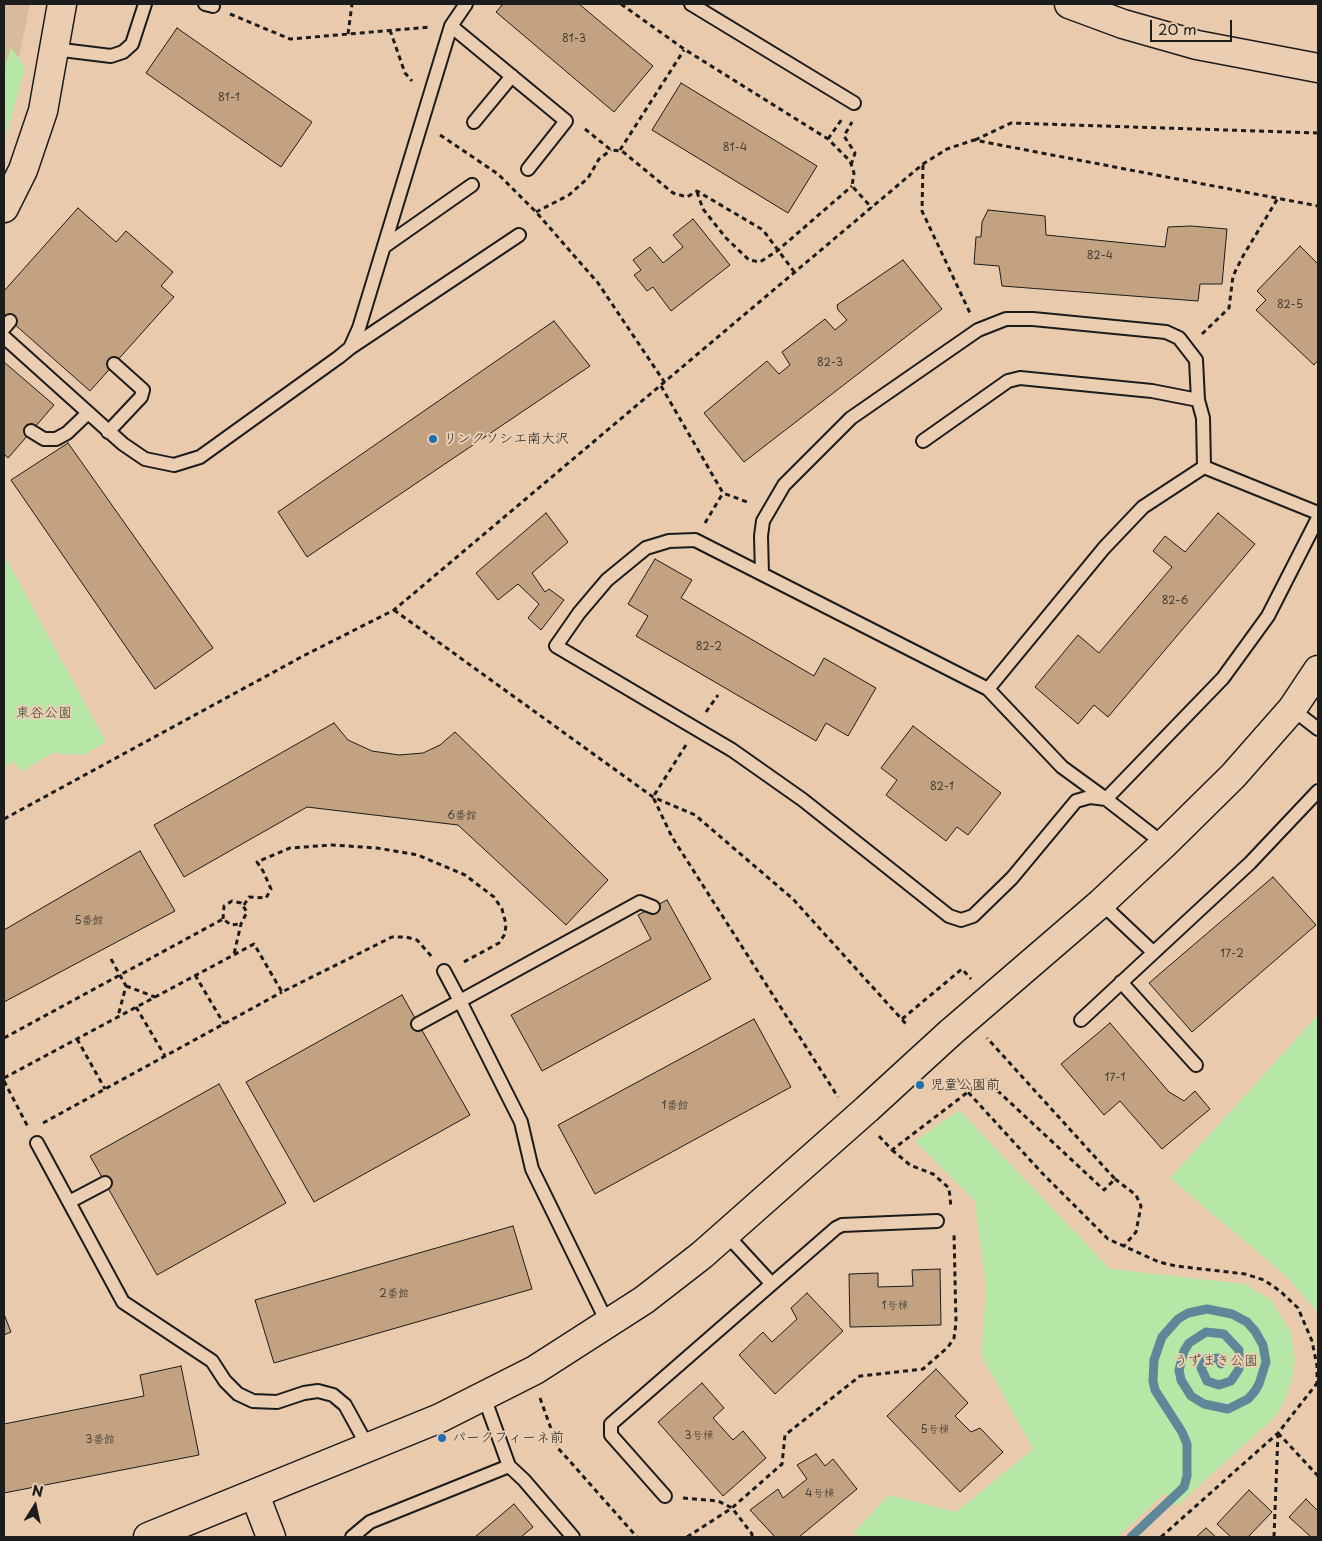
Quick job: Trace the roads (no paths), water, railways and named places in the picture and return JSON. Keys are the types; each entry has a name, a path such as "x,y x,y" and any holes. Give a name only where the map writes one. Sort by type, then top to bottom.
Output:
{"street":[{"path":"4,208 22,170 43,112 62,4"},
{"path":"1069,4 1123,24 1197,45 1318,68"},
{"path":"148,1537 368,1448 484,1396 535,1370 608,1324 651,1294 872,1121 950,1033 1101,903 1233,776 1292,708 1318,670"},
{"path":"255,1495 271,1537"}],"lane":[{"path":"54,48 105,56 123,52 132,44 145,4"},
{"path":"350,348 364,315 451,26 466,4"},
{"path":"691,4 854,103"},
{"path":"451,26 566,121 528,169"},
{"path":"474,122 512,76"},
{"path":"385,246 472,185"},
{"path":"4,337 108,432 145,458 174,465 200,457 350,348 519,234"},
{"path":"762,574 761,536 763,521 768,509 784,485 851,418 978,330 1006,319 1033,319 1166,332 1179,338 1189,348 1196,360 1198,400 1202,418 1204,467"},
{"path":"108,432 141,397 143,390 114,364"},
{"path":"923,441 1008,381 1020,378 1152,391 1198,400"},
{"path":"31,432 44,440 56,439 67,433 88,413"},
{"path":"1204,467 1318,513"},
{"path":"988,689 1104,548 1143,507 1204,467"},
{"path":"1106,799 1223,678 1246,649 1268,616 1318,518"},
{"path":"1106,799 1090,797 1076,801 1012,878 973,916 961,920 949,916 803,800 732,750 556,646 579,613 607,580 646,548 669,541 695,540 988,689 1062,767 1106,799 1164,844"},
{"path":"1292,708 1318,729"},
{"path":"1081,1020 1250,864 1318,791"},
{"path":"418,1024 640,902 653,907"},
{"path":"1101,903 1153,952"},
{"path":"444,971 521,1122 532,1169 608,1324"},
{"path":"1121,982 1196,1065"},
{"path":"37,1143 123,1302 212,1361 225,1381 238,1394 253,1401 277,1402 304,1393 318,1391 333,1395 345,1405 368,1448"},
{"path":"69,1202 105,1182"},
{"path":"665,1496 611,1435 611,1424 771,1283 842,1225 937,1220"},
{"path":"726,1234 771,1283"},
{"path":"484,1396 509,1466 524,1480 573,1537"},
{"path":"352,1537 370,1522 509,1466"}],"waterway":[{"path":"1131,1537 1184,1487 1187,1476 1187,1444 1182,1432 1155,1390 1153,1381 1154,1360 1162,1337 1178,1319 1188,1313 1207,1309 1232,1314 1247,1322 1255,1331 1263,1345 1266,1362 1255,1391 1248,1399 1228,1409 1204,1404 1191,1396 1181,1380 1179,1370 1184,1351 1189,1343 1206,1332 1224,1334 1239,1350 1239,1369 1231,1381 1219,1385 1207,1381 1201,1368 1206,1359 1219,1358 1221,1364"}],"place":[{"name":"リンクソシエ南大沢","path":"433,439"},
{"name":"児童公園前","path":"920,1085"},
{"name":"パークフィーネ前","path":"442,1438"}],"park label":[{"name":"東谷公園","path":"44,713"},
{"name":"うずまき公園","path":"1216,1361"}]}
